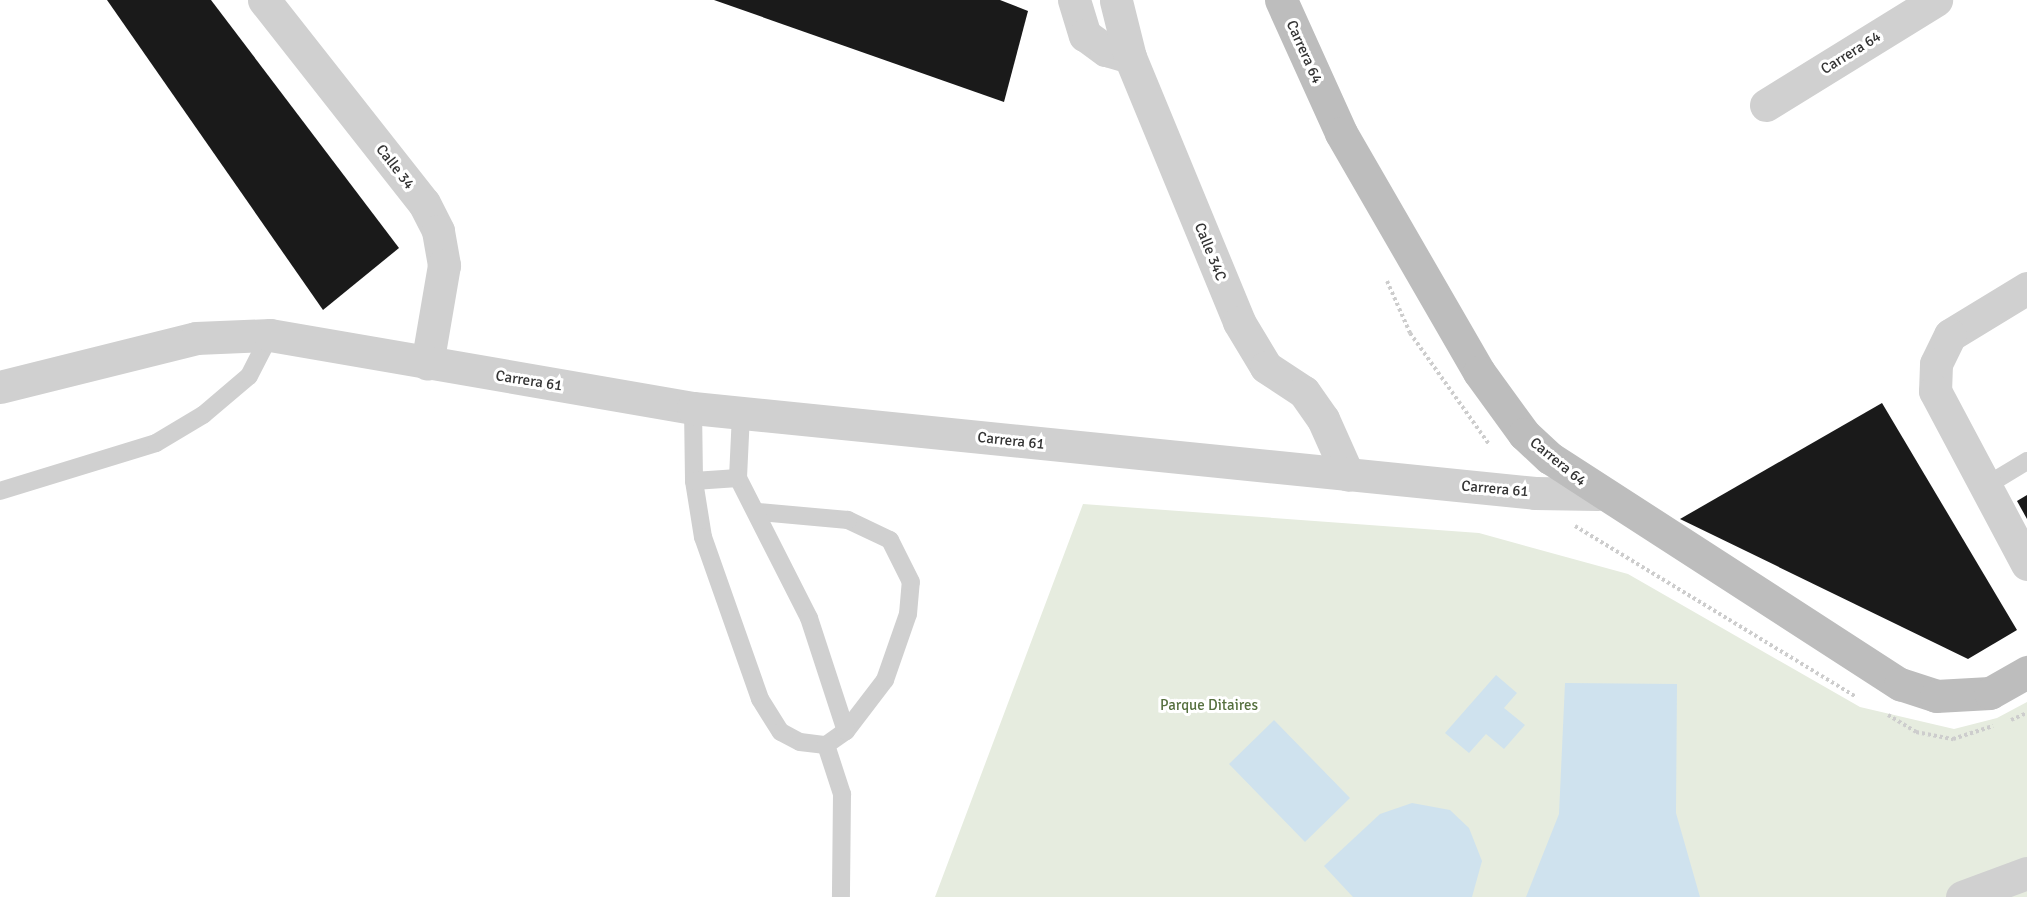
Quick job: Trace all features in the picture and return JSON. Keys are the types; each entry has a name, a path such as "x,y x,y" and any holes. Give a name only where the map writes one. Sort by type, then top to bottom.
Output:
{"street":[{"name":"Calle 34","path":"264,0 424,203 438,231 444,265 427,364"},
{"path":"1074,0 1085,36 1106,50 1130,57"},
{"path":"1110,0 1117,0"},
{"name":"Calle 34C","path":"1117,0 1130,57 1239,322 1266,367 1304,392 1323,418 1348,475"},
{"name":"Carrera 64","path":"1281,0 1341,133 1479,372 1524,434 1599,494 1900,684 1936,696 1990,693 2027,672"},
{"name":"Carrera 64","path":"1766,105 1936,0"},
{"path":"2027,288 1950,335 1936,364 1935,391 1984,487 2027,564"},
{"name":"Carrera 61","path":"0,387 196,338 270,335 427,364 741,414 1348,475 1599,494"},
{"path":"1962,897 2027,873"}],"lane":[{"path":"0,491 156,443 203,415 249,376 270,335"},
{"path":"693,408 694,481 703,537 760,699 781,732 800,742 826,745 846,731 885,680 908,614 911,582 891,540 848,520 758,512"},
{"path":"741,414 738,478 758,512 809,618 846,731"},
{"path":"1984,487 2027,461"},
{"path":"694,481 738,478"},
{"path":"826,745 842,794 841,897"}],"green space":[{"name":"Parque Ditaires","path":"1083,504 1479,533 1628,574 1860,707 1954,729 1997,718 2027,702 2027,897 935,897"}],"water":[{"path":"1496,675 1517,693 1504,708 1525,725 1504,749 1486,734 1469,753 1445,733"},
{"path":"1565,683 1677,684 1676,813 1700,897 1526,897 1559,814"},
{"path":"1274,720 1350,798 1305,842 1229,764"},
{"path":"1412,803 1450,810 1469,828 1482,861 1472,897 1353,897 1324,866 1380,814"}],"building":[{"path":"107,0 211,0 399,248 323,310"},
{"path":"714,0 1000,0 1028,11 1004,102"},
{"path":"1882,403 2017,630 1968,659 1680,519"},
{"path":"2027,495 2027,519 2017,501"}]}
